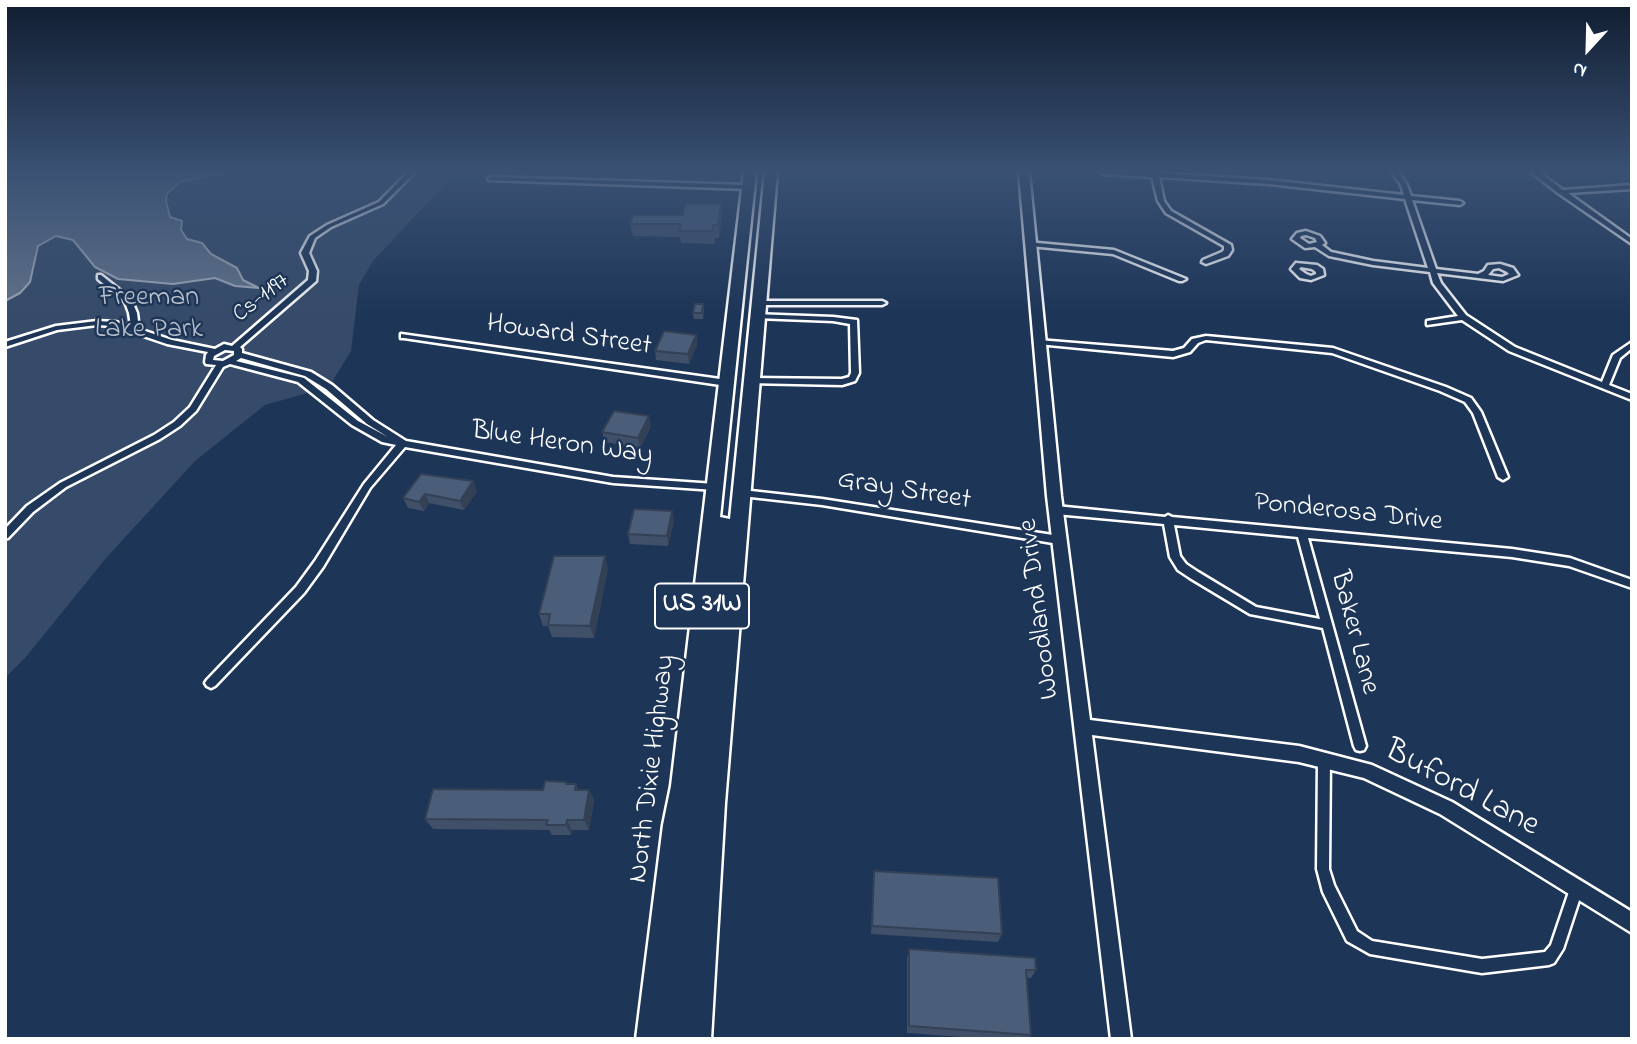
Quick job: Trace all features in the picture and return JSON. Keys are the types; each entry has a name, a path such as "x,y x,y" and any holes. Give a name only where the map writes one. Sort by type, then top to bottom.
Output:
{"highway":[{"name":"North Dixie Highway","path":"649,1039 687,735 745,221"},
{"path":"756,221 755,226 766,234"},
{"name":"North Dixie Highway","path":"698,1038 714,803 754,339 767,221"},
{"path":"741,251 751,256 745,322 754,339"},
{"path":"736,305 739,345 727,475 731,488 742,493"},
{"path":"714,803 704,781 702,755 723,512 723,502 715,487"},
{"path":"687,735 692,769 691,823 679,998 682,1015 698,1038"},
{"path":"654,992 668,1017 670,1039"}],"street":[{"name":"Cs-1197","path":"235,355 312,281 313,271 305,253 312,237 341,221"},
{"name":"Woodland Drive","path":"1028,221 1059,540 1121,1039"},
{"path":"1184,221 1227,244 1228,250 1225,254 1206,262"},
{"path":"1415,221 1441,291 1463,317 1512,349 1632,397"},
{"path":"1601,221 1632,242"},
{"path":"1030,244 1114,252 1182,279"},
{"path":"1317,245 1329,254 1479,276"},
{"path":"1314,267 1329,254"},
{"path":"101,277 128,301 133,313 135,331"},
{"path":"757,309 882,303"},
{"path":"751,381 842,382 852,379 855,373 854,322 757,309"},
{"path":"1430,323 1463,317"},
{"path":"5,345 34,334 77,325 106,323 235,355"},
{"name":"Howard Street","path":"404,336 727,383"},
{"path":"1038,342 1173,354 1187,350 1195,341 1206,338 1333,351 1468,400 1477,412 1503,477"},
{"path":"1604,386 1616,357 1632,344"},
{"path":"214,351 209,362 220,365"},
{"path":"5,535 30,509 63,485 177,424 192,409 220,365 235,355"},
{"name":"Blue Heron Way","path":"235,355 300,380 355,423 385,440 613,480 715,487"},
{"path":"211,684 300,590 320,564 367,486 403,443"},
{"name":"Gray Street","path":"742,493 822,502 1059,540"},
{"name":"Ponderosa Drive","path":"1056,510 1548,558 1597,569 1632,583"},
{"path":"1168,519 1174,557 1194,576 1254,611 1326,624"},
{"name":"Baker Lane","path":"1302,532 1360,746"},
{"name":"Buford Lane","path":"1081,726 1324,760 1384,778 1446,808 1632,923"},
{"path":"1324,760 1323,869 1328,887 1352,936 1370,947 1482,966 1549,958 1556,949 1577,888"}],"green space":[{"name":"Freeman Lake Park","path":"5,221 411,221 373,261 359,285 351,351 329,387 265,405 195,461 107,557 25,658 5,678"}],"shaded area":[{"path":"5,221 181,221 181,230 187,239 202,243 211,254 237,268 243,280 259,288 235,286 215,278 173,284 118,279 95,267 73,240 56,236 38,246 30,282 20,293 5,301"}],"building":[{"path":"631,221 719,221 718,225 713,225 713,231 679,231 681,224 630,224"},
{"path":"695,304 703,304 702,313 693,313"},
{"path":"664,331 696,335 688,354 655,351"},
{"path":"614,411 649,416 638,438 602,432"},
{"path":"421,474 473,481 460,501 425,494 419,502 403,498"},
{"path":"634,509 672,511 667,536 628,534"},
{"path":"554,556 605,556 590,626 548,625 550,614 539,614"},
{"path":"545,781 576,784 575,790 589,790 584,820 567,820 566,825 546,825 548,820 425,819 433,789 543,790"},
{"path":"874,871 998,878 1002,934 872,926"},
{"path":"909,949 1035,958 1036,970 1026,970 1031,1035 909,1026"}]}
